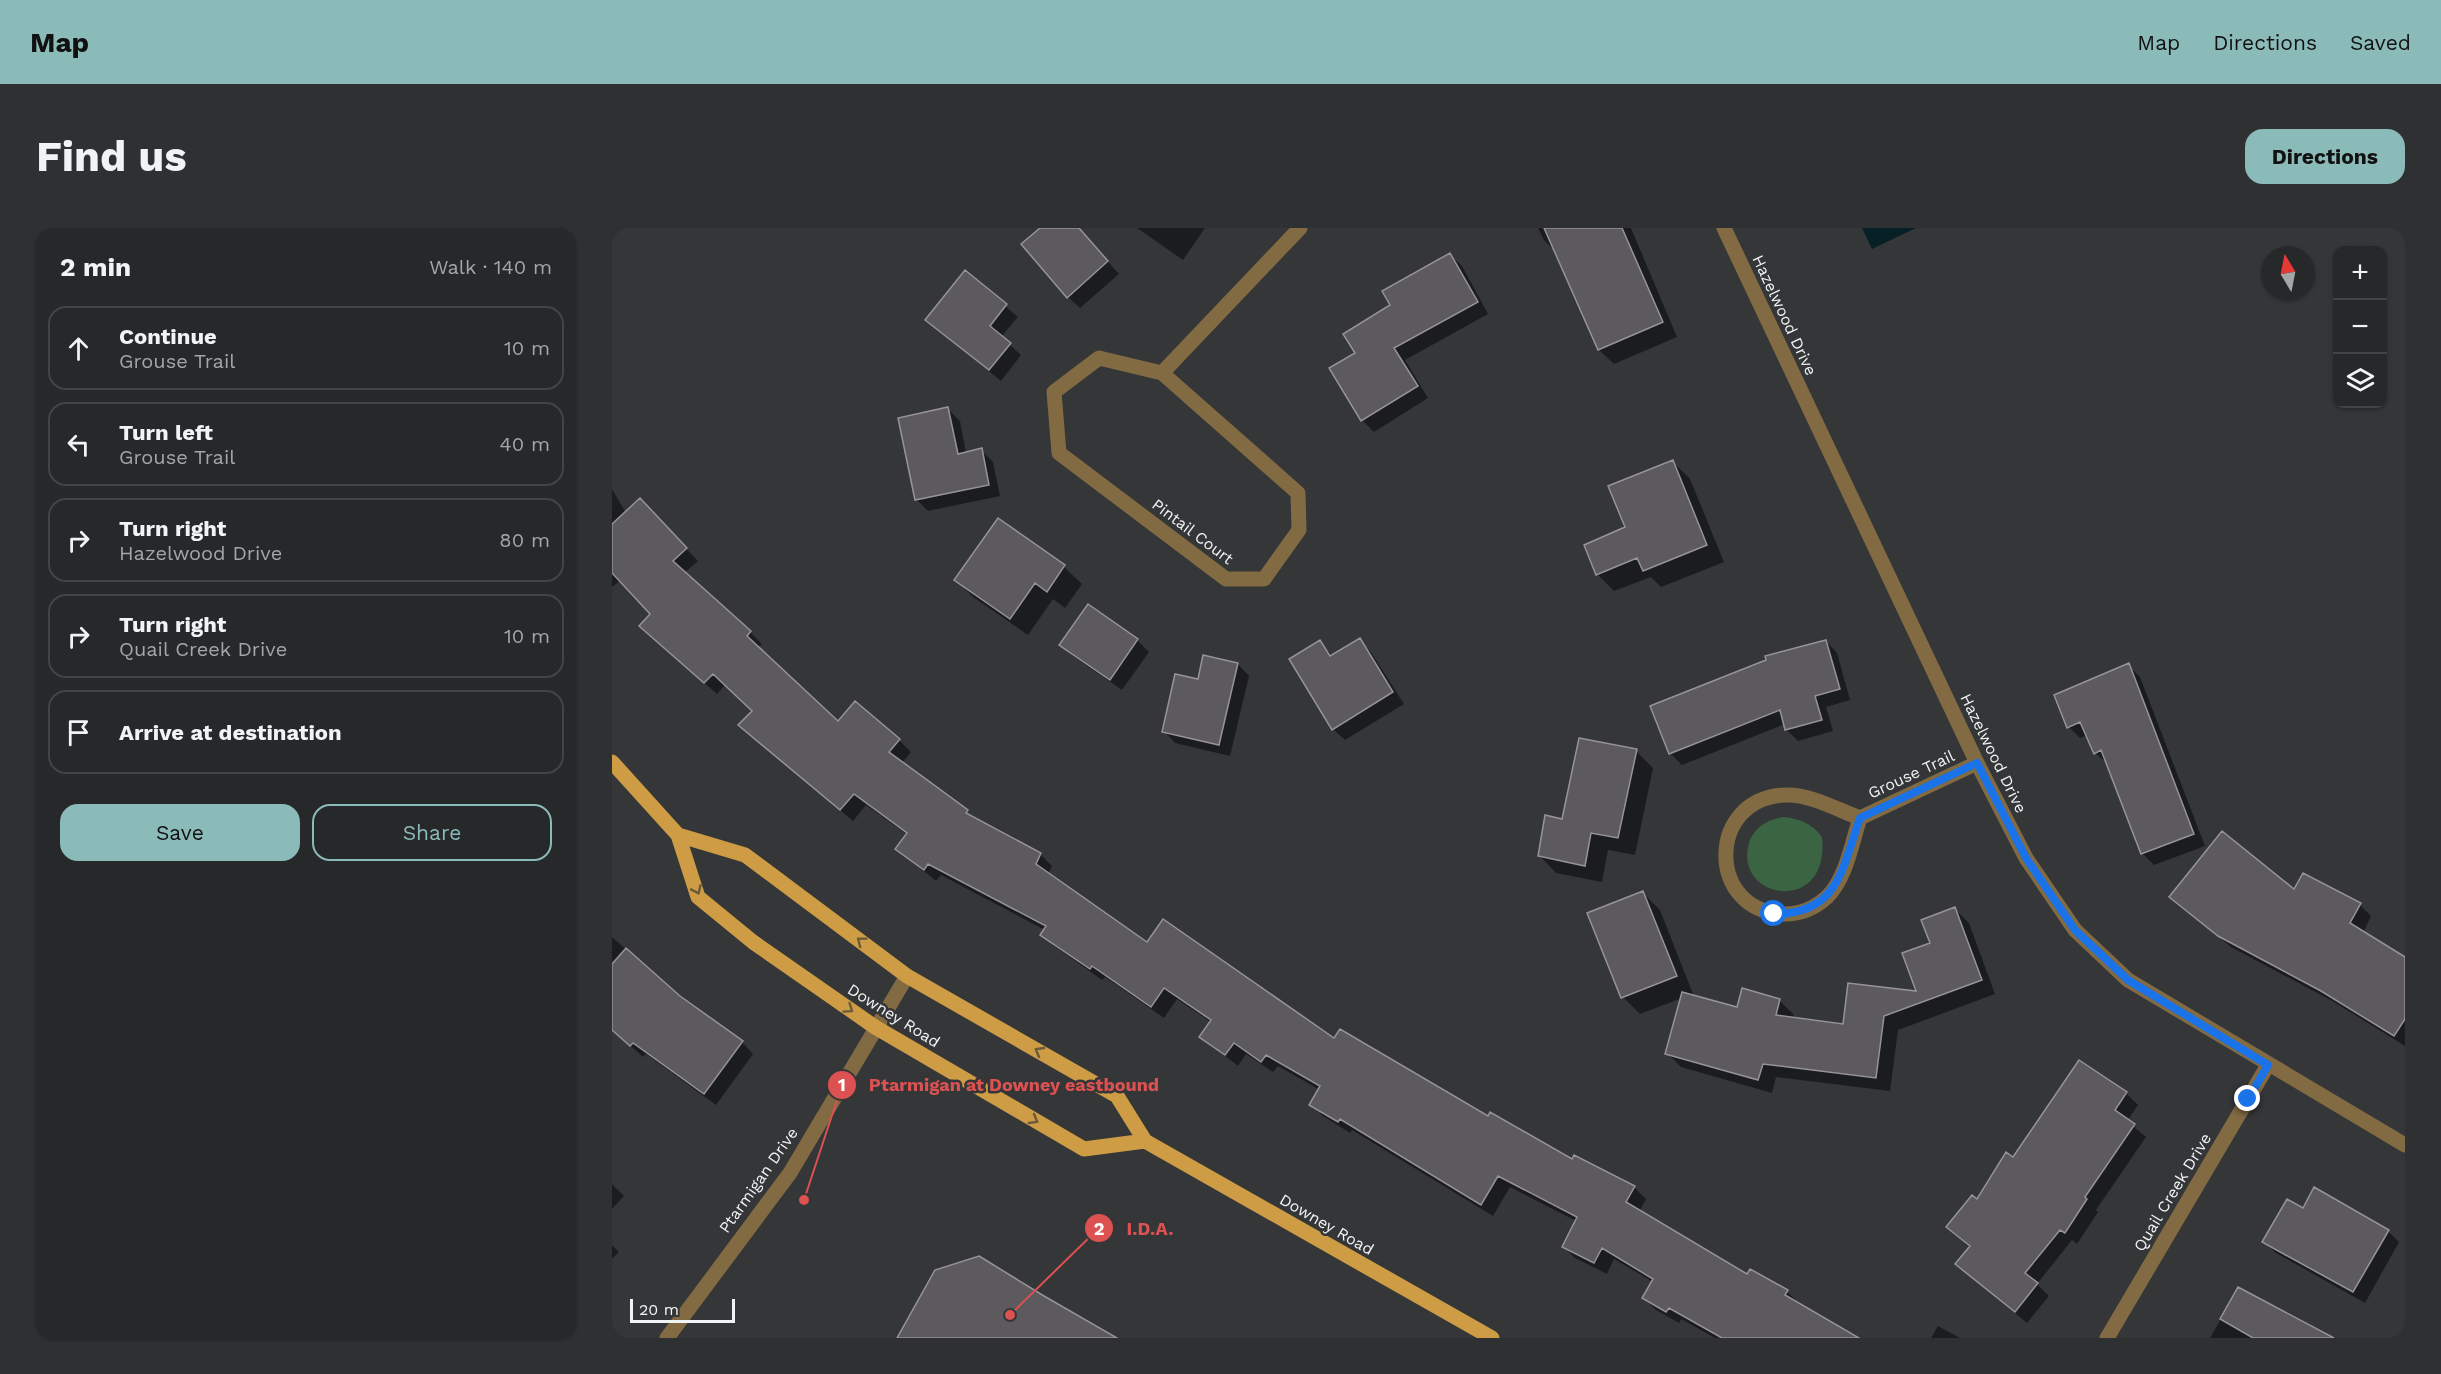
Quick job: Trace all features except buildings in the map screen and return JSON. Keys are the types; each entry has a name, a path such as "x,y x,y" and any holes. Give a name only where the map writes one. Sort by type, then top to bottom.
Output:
{"main road":[{"name":"Downey Road","path":"612,762 678,835 698,897 753,942 875,1027 1084,1149 1145,1141"},
{"name":"Downey Road","path":"678,835 745,855 907,976 1117,1096 1145,1141 1492,1338"}],"street":[{"path":"1162,373 1300,228"},
{"name":"Hazelwood Drive","path":"1724,228 1977,763 2026,858 2075,930 2128,980 2405,1145"},
{"name":"Pintail Court","path":"1099,358 1162,373 1298,493 1299,530 1264,579 1226,579 1059,453 1054,392 1099,358"},
{"name":"Grouse Trail","path":"1860,818 1838,881 1827,897 1811,908 1793,914 1774,914 1756,907 1741,895 1730,879 1725,859 1727,839 1736,820 1750,806 1768,797 1788,794 1860,818 1977,763"},
{"name":"Ptarmigan Drive","path":"667,1338 790,1173 907,976"},
{"name":"Quail Creek Drive","path":"2107,1338 2268,1065"}],"green space":[{"path":"1783,817 1805,822 1822,837 1821,863 1812,880 1798,889 1782,891 1766,887 1754,876 1747,860 1750,840 1756,830 1768,822"}],"water":[{"path":"1862,228 1916,228 1872,249"}],"place":[{"name":"Ptarmigan at Downey eastbound","path":"804,1200"},
{"name":"I.D.A.","path":"1010,1315"}],"route":[{"path":"1774,914 1793,914 1811,908 1827,897 1838,881 1860,818 1977,763 2026,858 2075,930 2128,980 2268,1065 2248,1099"}]}
